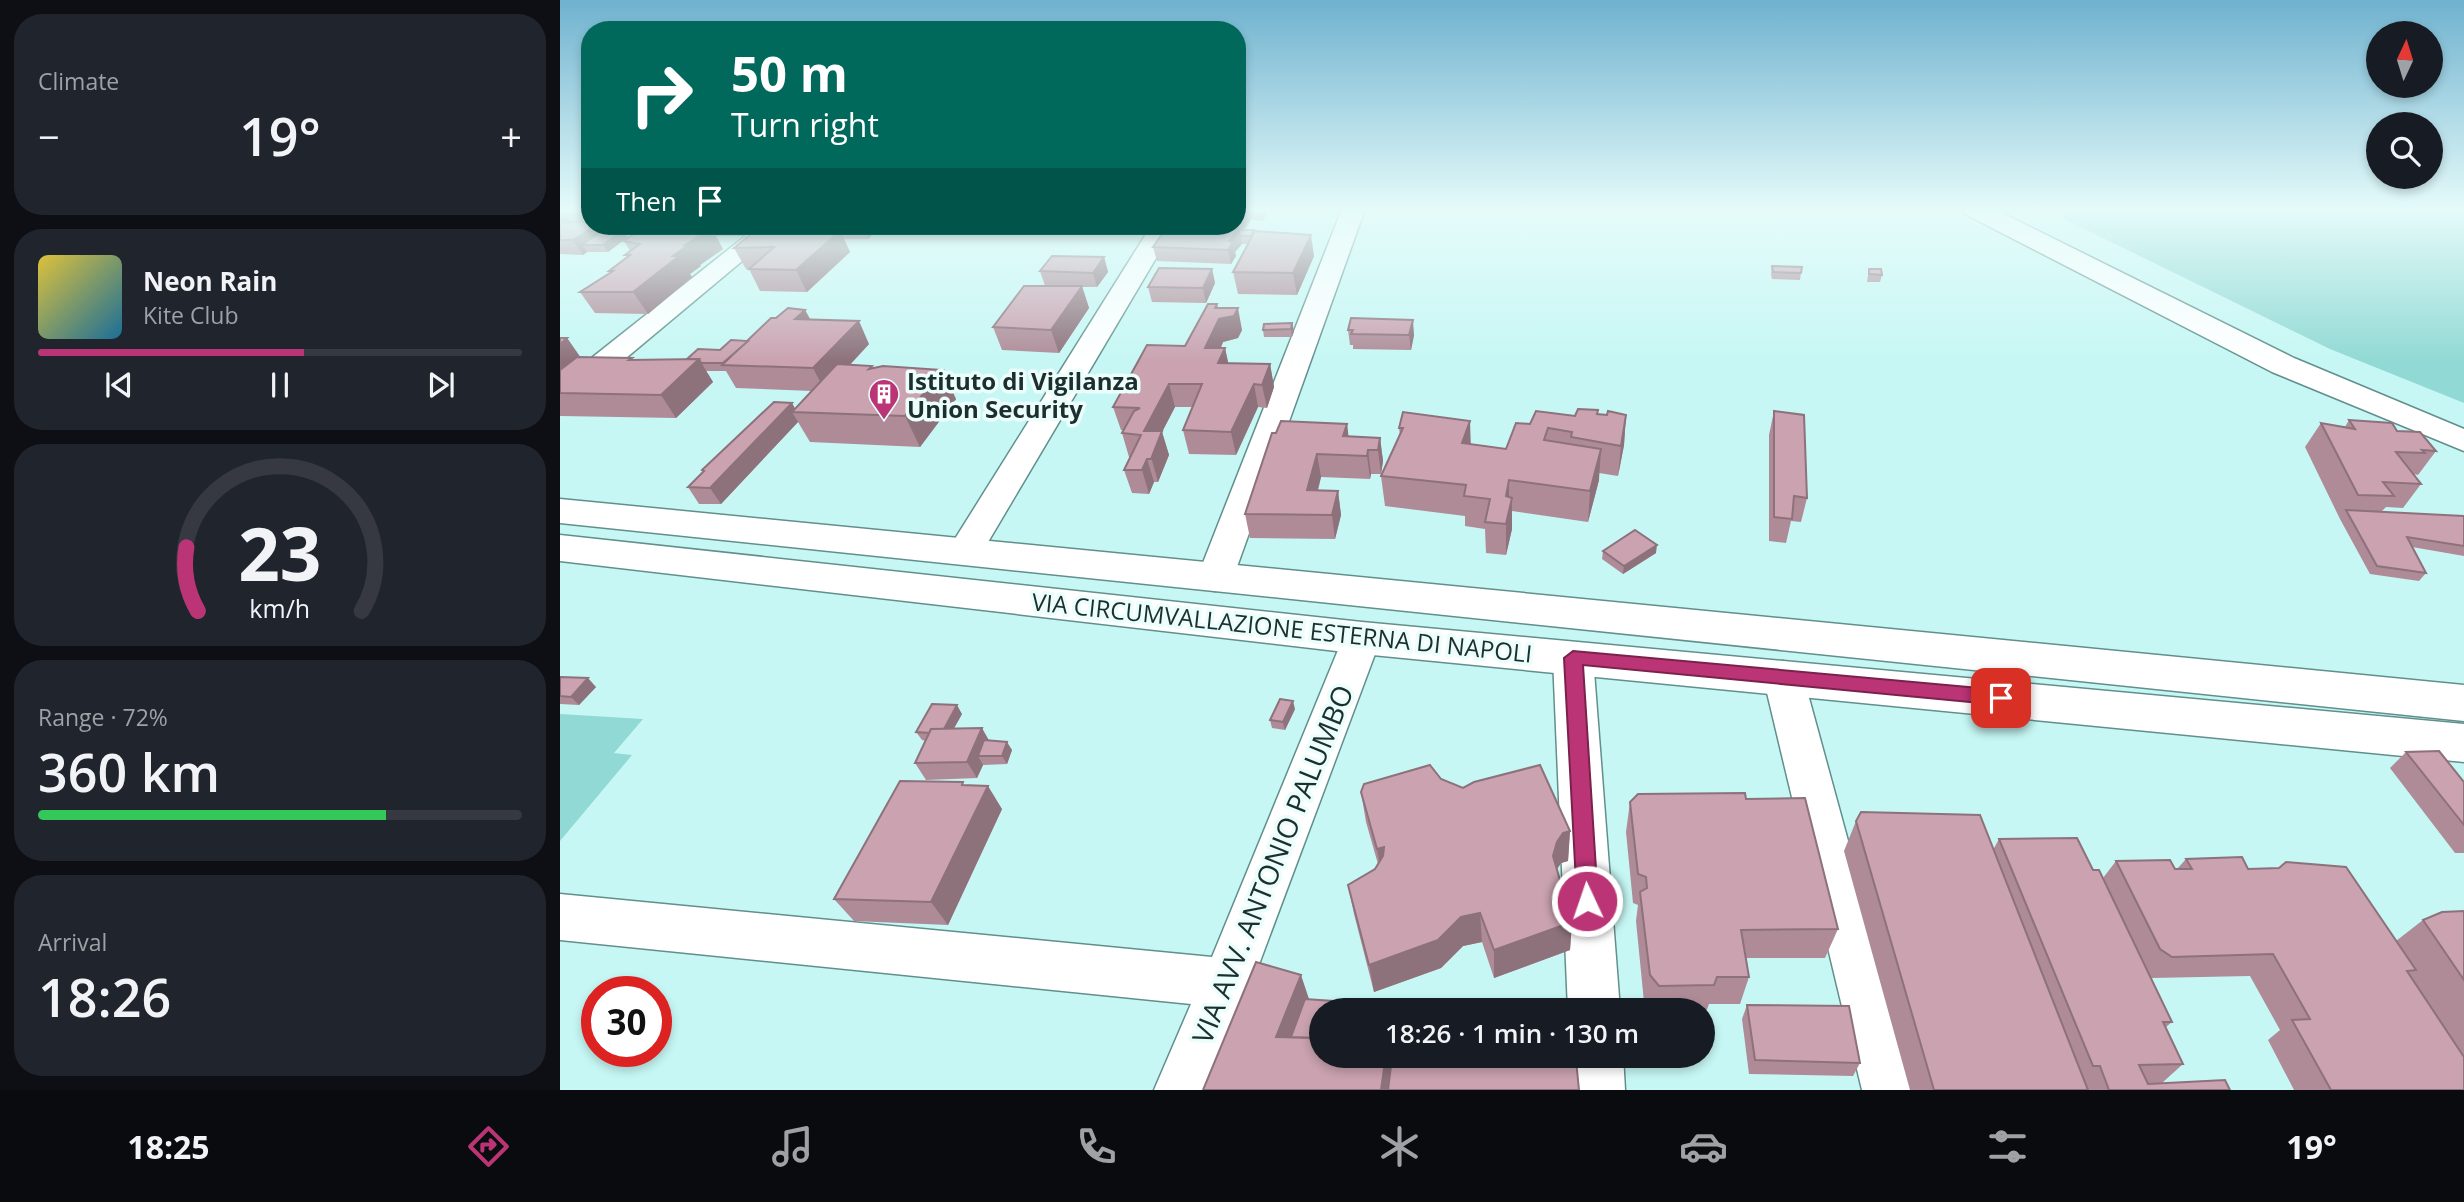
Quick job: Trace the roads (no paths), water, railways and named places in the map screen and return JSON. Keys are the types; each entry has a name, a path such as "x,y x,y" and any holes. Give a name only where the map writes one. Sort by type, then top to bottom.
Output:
{"main road":[{"path":"2075,260 2283,365 2464,441"},
{"path":"2117,260 2243,323 2349,371 2464,417"},
{"path":"2283,365 2361,414 2464,468"},
{"name":"VIA CIRCUMVALLAZIONE ESTERNA DI NAPOLI","path":"560,510 2464,703"},
{"name":"VIA CIRCUMVALLAZIONE ESTERNA DI NAPOLI","path":"560,548 1362,638 1783,676 2464,743"}],"street":[{"path":"560,398 730,260"},
{"path":"966,550 1142,260"},
{"path":"1215,578 1335,260"},
{"name":"VIA AVV. ANTONIO PALUMBO","path":"1181,1090 1227,983 1362,638"},
{"path":"1573,658 1593,998"},
{"path":"1783,676 1889,1090"},
{"path":"560,917 1227,983"},
{"path":"1597,1068 1598,1090"}],"place":[{"name":"Istituto di Vigilanza Union Security","path":"884,421"}]}
